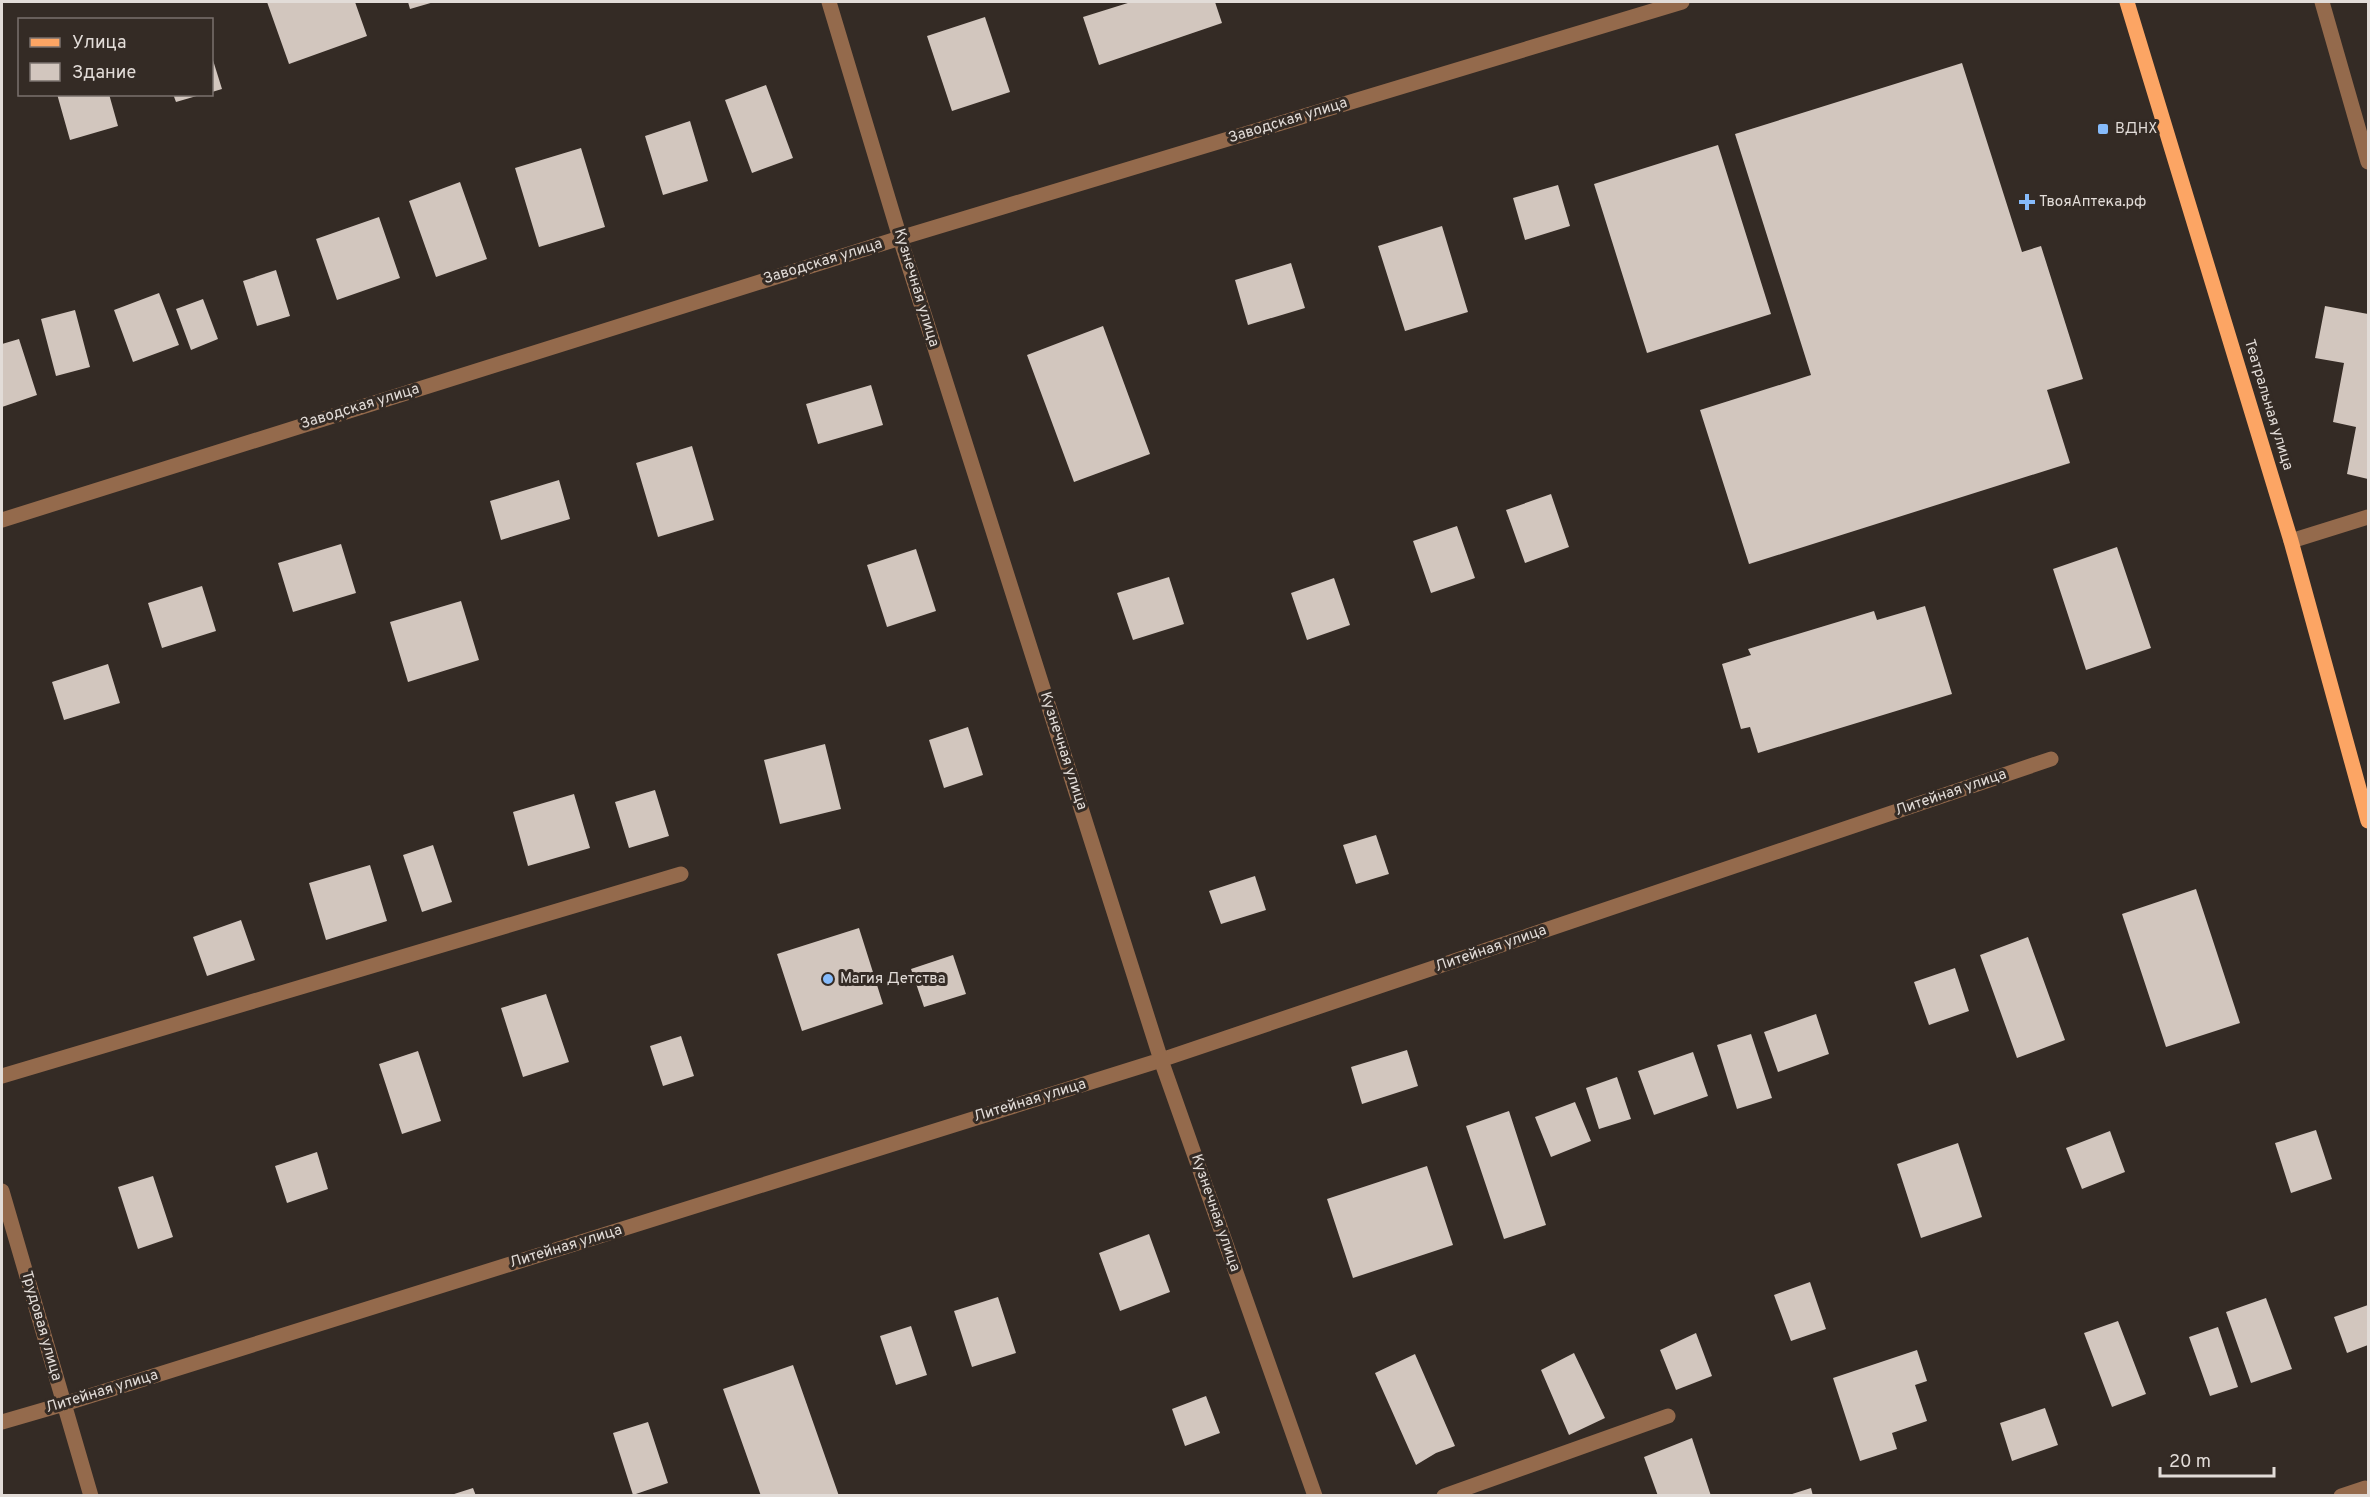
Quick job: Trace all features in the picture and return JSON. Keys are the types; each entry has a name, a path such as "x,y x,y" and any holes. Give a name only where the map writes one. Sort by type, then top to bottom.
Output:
{"main road":[{"name":"Театральная улица","path":"2127,2 2290,541 2368,821"}],"street":[{"name":"Кузнечная улица","path":"829,2 900,238 1161,1060 1315,1496"},
{"name":"Заводская улица","path":"2,520 900,238 1682,2"},
{"path":"2322,2 2368,162"},
{"path":"2290,541 2368,517"},
{"name":"Литейная улица","path":"2,1422 1161,1060 2051,759"},
{"path":"2,1076 681,874"},
{"name":"Трудовая улица","path":"2,1191 91,1496"},
{"path":"1444,1496 1668,1416"},
{"path":"2341,1496 2365,1488"}],"building":[{"path":"267,2 355,2 367,36 289,64"},
{"path":"408,2 434,2 410,9"},
{"path":"1131,2 1215,2 1222,23 1099,65 1083,17"},
{"path":"985,17 1010,92 952,111 927,36"},
{"path":"213,60 222,89 213,92"},
{"path":"1962,63 2022,252 2041,246 2083,379 2047,390 2070,463 1749,564 1700,410 1811,375 1735,134"},
{"path":"766,85 793,158 752,173 725,100"},
{"path":"58,96 110,96 118,126 70,140"},
{"path":"174,96 197,96 176,102"},
{"path":"690,121 708,181 663,195 645,136"},
{"path":"1718,145 1771,314 1647,353 1594,184"},
{"path":"581,148 605,227 539,247 515,168"},
{"path":"460,182 487,259 436,277 409,201"},
{"path":"1558,185 1570,226 1525,240 1513,198"},
{"path":"379,217 400,278 337,300 316,239"},
{"path":"1442,226 1468,312 1405,331 1378,246"},
{"path":"1291,263 1305,308 1248,325 1235,280"},
{"path":"276,270 290,316 257,326 243,281"},
{"path":"159,293 179,345 133,362 114,310"},
{"path":"203,299 218,339 191,350 176,309"},
{"path":"2325,306 2368,314 2368,479 2347,474 2356,427 2333,422 2344,363 2315,358"},
{"path":"75,310 90,367 56,376 41,319"},
{"path":"1103,326 1150,454 1074,482 1027,355"},
{"path":"19,339 37,395 2,407 2,344"},
{"path":"871,385 883,425 818,444 806,404"},
{"path":"692,446 714,520 658,537 636,463"},
{"path":"559,480 570,519 501,540 490,501"},
{"path":"1551,494 1569,547 1525,563 1506,510"},
{"path":"1457,526 1475,578 1431,593 1413,541"},
{"path":"341,544 356,593 293,612 278,563"},
{"path":"2117,547 2151,648 2086,670 2053,569"},
{"path":"916,549 936,611 887,627 867,565"},
{"path":"1169,577 1184,624 1133,640 1117,593"},
{"path":"1334,578 1350,625 1307,640 1291,593"},
{"path":"202,586 216,631 162,648 148,603"},
{"path":"461,601 479,660 408,682 390,622"},
{"path":"1925,606 1952,694 1758,753 1750,727 1741,729 1722,664 1751,655 1748,649 1874,611 1877,620"},
{"path":"108,664 120,703 64,720 52,682"},
{"path":"968,727 983,775 944,788 929,740"},
{"path":"825,744 841,809 780,824 764,760"},
{"path":"655,790 669,836 629,848 615,802"},
{"path":"574,794 590,848 528,866 513,812"},
{"path":"1376,835 1389,874 1356,884 1343,845"},
{"path":"433,845 452,902 422,912 403,855"},
{"path":"370,865 387,921 326,940 309,883"},
{"path":"1255,876 1266,910 1221,924 1209,891"},
{"path":"2196,889 2240,1023 2166,1047 2122,914"},
{"path":"241,920 255,960 207,976 193,937"},
{"path":"859,928 883,1004 802,1031 777,954"},
{"path":"2028,937 2065,1040 2017,1058 1980,955"},
{"path":"953,955 966,994 924,1007 911,969"},
{"path":"1955,968 1969,1011 1929,1025 1914,982"},
{"path":"546,994 569,1062 523,1077 501,1008"},
{"path":"1816,1014 1829,1054 1778,1072 1764,1032"},
{"path":"1751,1034 1772,1098 1737,1109 1717,1045"},
{"path":"681,1036 694,1076 663,1086 650,1046"},
{"path":"1407,1050 1418,1086 1362,1104 1351,1067"},
{"path":"418,1051 441,1121 402,1134 379,1064"},
{"path":"1693,1052 1708,1096 1654,1115 1638,1071"},
{"path":"1617,1077 1631,1119 1599,1129 1586,1088"},
{"path":"1575,1102 1591,1141 1551,1157 1535,1117"},
{"path":"1509,1111 1546,1225 1504,1239 1466,1126"},
{"path":"2316,1130 2332,1179 2291,1193 2275,1143"},
{"path":"2110,1131 2125,1172 2082,1189 2066,1148"},
{"path":"1958,1143 1982,1217 1921,1238 1897,1164"},
{"path":"317,1152 328,1189 287,1203 275,1166"},
{"path":"1427,1166 1453,1245 1353,1278 1327,1199"},
{"path":"153,1176 173,1237 138,1249 118,1187"},
{"path":"1149,1234 1170,1292 1120,1311 1099,1253"},
{"path":"1810,1282 1826,1329 1791,1341 1774,1295"},
{"path":"998,1297 1016,1353 972,1367 954,1311"},
{"path":"2266,1298 2292,1369 2251,1383 2226,1312"},
{"path":"2368,1305 2368,1345 2347,1353 2334,1317"},
{"path":"2118,1321 2146,1394 2112,1407 2084,1333"},
{"path":"911,1326 927,1375 896,1385 880,1336"},
{"path":"2218,1327 2238,1387 2210,1396 2189,1337"},
{"path":"1696,1333 1712,1376 1676,1390 1660,1350"},
{"path":"1917,1350 1927,1381 1915,1385 1927,1421 1892,1433 1897,1449 1860,1461 1833,1378"},
{"path":"1574,1353 1605,1418 1569,1435 1541,1370"},
{"path":"1415,1354 1455,1446 1436,1453 1416,1465 1375,1373"},
{"path":"793,1365 839,1496 761,1496 723,1389"},
{"path":"1206,1396 1220,1433 1185,1446 1172,1409"},
{"path":"2045,1408 2058,1445 2012,1461 2000,1423"},
{"path":"648,1422 668,1483 633,1495 613,1433"},
{"path":"1692,1438 1711,1496 1658,1496 1644,1457"},
{"path":"473,1488 476,1496 451,1496 451,1495"},
{"path":"1811,1488 1813,1496 1789,1496 1789,1495"}],"place":[{"name":"ВДНХ","path":"2103,129"},
{"name":"ТвояАптека.рф","path":"2027,202"},
{"name":"Магия Детства","path":"828,979"}]}
